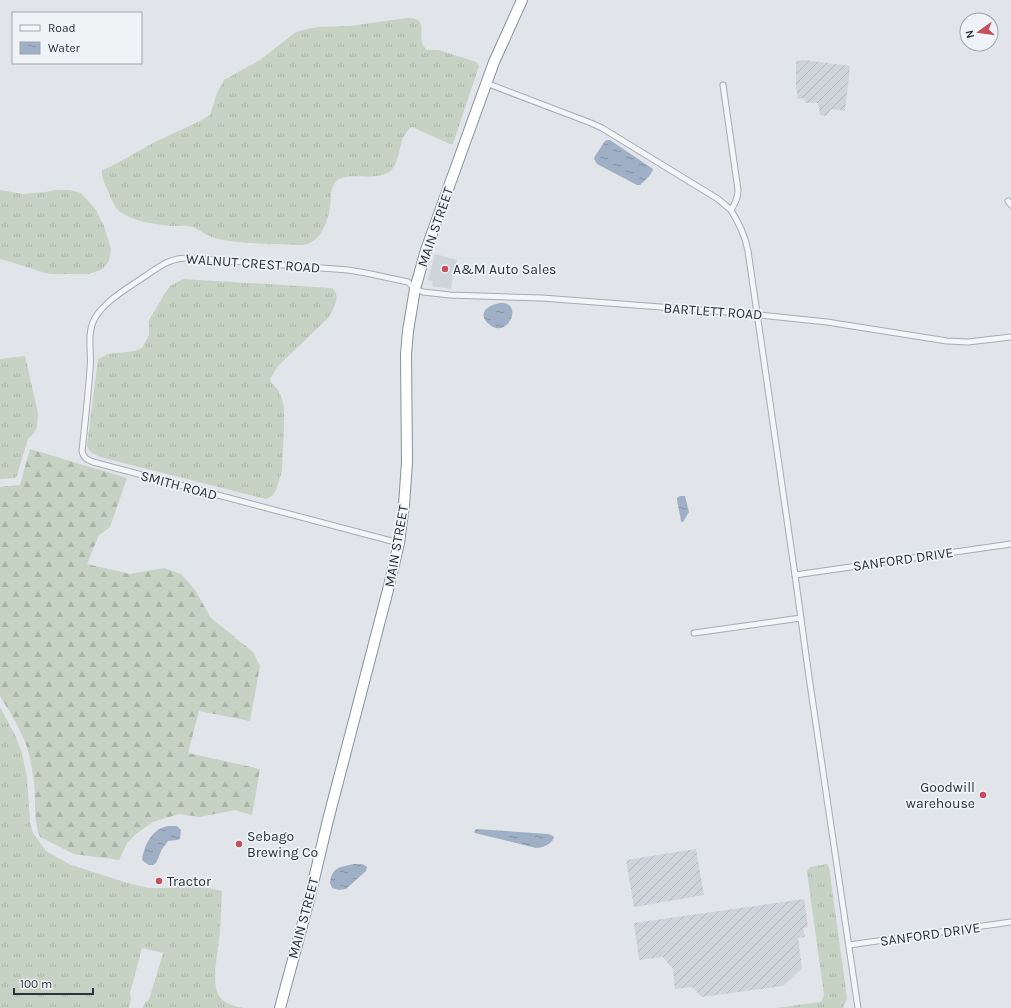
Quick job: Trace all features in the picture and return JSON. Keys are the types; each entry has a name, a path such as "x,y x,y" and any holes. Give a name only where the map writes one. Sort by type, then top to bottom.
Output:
{"highway":[{"name":"MAIN STREET","path":"280,1008 309,900 399,543 404,505 407,462 406,354 415,289 426,250 486,83 504,38 522,0"}],"street":[{"path":"486,83 602,128 718,199 731,210 742,230 746,241 757,314 858,1008"},
{"path":"723,85 738,190 737,200 731,210"},
{"name":"WALNUT CREST ROAD","path":"91,329 94,320 112,300 161,265 177,258 348,270 408,282 415,289"},
{"name":"BARTLETT ROAD","path":"415,289 423,292 450,295 542,298 757,314 827,322 947,341 968,342 1011,337"},
{"name":"SMITH ROAD","path":"91,329 89,342 90,366 82,451 88,460 399,543"},
{"name":"SANFORD DRIVE","path":"795,575 1011,544"},
{"path":"694,633 801,618"},
{"name":"SANFORD DRIVE","path":"849,946 1011,922"}],"shaded area":[{"path":"805,60 850,66 845,111 831,109 826,116 820,115 818,103 805,103 804,98 798,99 796,87 796,61"},
{"path":"435,254 457,260 451,289 432,286 433,281 428,280"},
{"path":"696,849 704,895 634,907 626,860"},
{"path":"804,899 808,927 803,928 805,937 798,938 802,968 783,986 702,997 692,987 675,989 673,969 663,957 639,960 634,923"}],"green space":[{"path":"407,18 418,20 421,23 423,45 427,50 438,50 476,62 479,66 453,144 412,127 410,128 402,140 395,165 389,172 377,176 354,176 337,180 332,190 330,208 326,223 320,234 312,242 303,245 247,243 226,240 212,237 191,226 171,226 131,218 119,211 114,205 104,182 102,170 210,115 217,93 224,80 260,60 296,32 319,27 350,26"},
{"path":"0,190 23,194 55,190 69,190 81,193 96,210 104,226 111,249 109,261 103,269 89,274 52,274 0,259"},
{"path":"183,279 332,288 335,291 336,303 328,318 278,366 270,379 278,390 282,399 284,407 284,425 282,471 276,490 272,496 266,499 100,457 91,452 87,446 98,359 108,354 135,351 142,348 149,335 149,320 170,286"},
{"path":"25,356 38,413 37,427 28,439 16,478 0,479 0,359"},
{"path":"30,449 127,478 110,527 99,535 87,564 130,574 164,568 181,574 195,590 211,618 253,652 260,666 250,721 199,711 188,753 260,769 252,815 235,810 200,817 179,814 153,822 136,834 127,843 119,860 74,854 40,837 36,823 34,782 29,753 18,727 0,696 0,487 20,485"},
{"path":"0,707 15,735 22,753 27,777 30,822 33,833 46,851 71,865 131,884 149,888 167,888 175,885 189,884 222,891 220,931 215,972 216,988 218,994 223,1000 244,1008 143,1008 145,1002 149,1000 163,953 142,948 130,993 131,998 129,1008 0,1008"},
{"path":"827,864 829,867 847,998 843,1008 776,1008 821,1002 824,995 807,872 810,867"}],"water":[{"path":"607,140 610,140 653,169 650,176 640,185 637,185 597,164 594,159 595,156"},
{"path":"500,303 506,303 509,305 512,309 512,313 509,322 505,326 496,328 486,321 484,314 487,308"},
{"path":"680,496 685,496 689,512 683,522 681,521 677,500"},
{"path":"168,826 177,826 181,830 180,839 168,841 162,849 156,863 149,865 142,859 147,843 158,830"},
{"path":"476,829 548,834 554,838 546,845 536,848 475,833 474,832"},
{"path":"361,864 367,867 366,871 346,889 339,890 332,888 330,883 335,871 341,867"}],"place":[{"name":"A&M Auto Sales","path":"445,269"},
{"name":"Goodwill warehouse","path":"983,795"},
{"name":"Sebago Brewing Co","path":"239,844"},
{"name":"Tractor","path":"159,881"}]}
